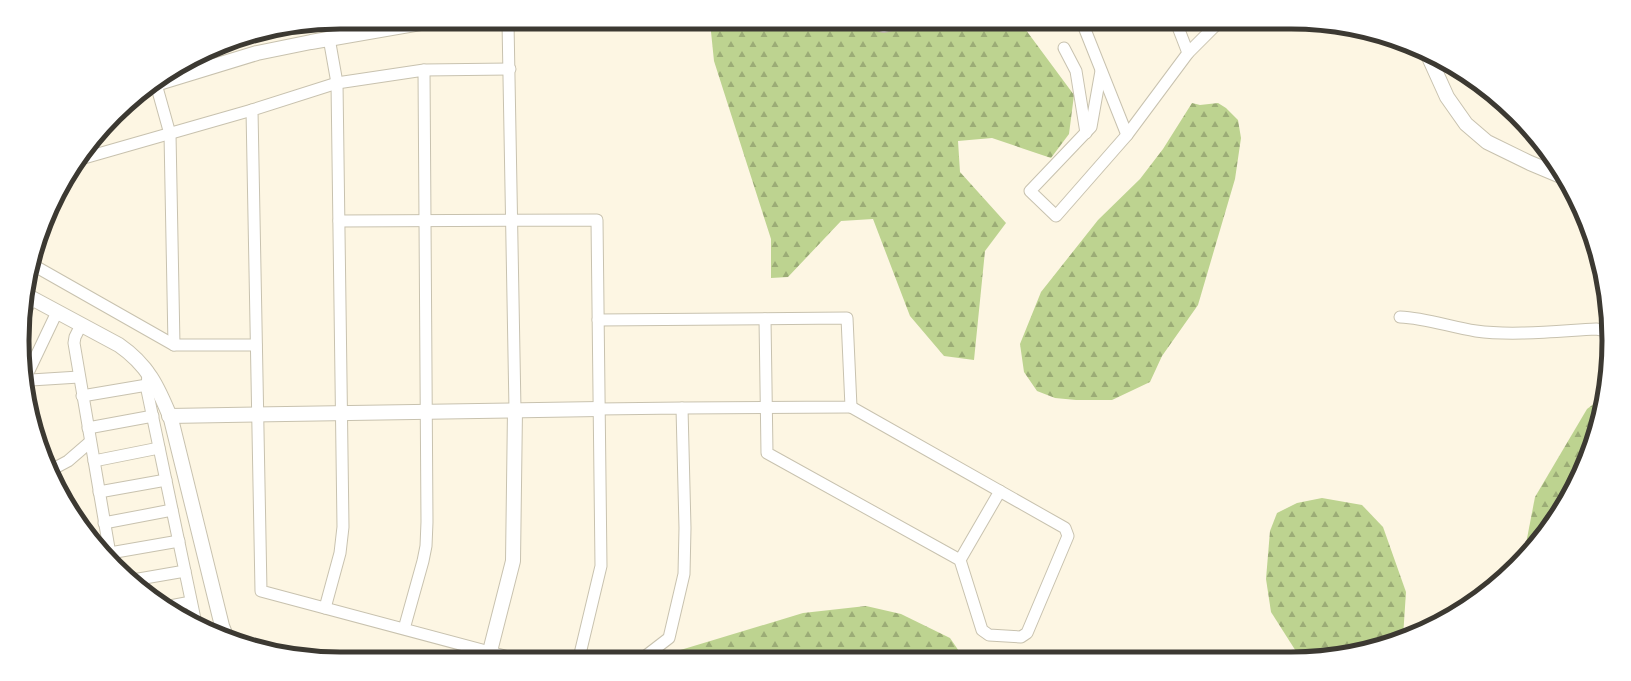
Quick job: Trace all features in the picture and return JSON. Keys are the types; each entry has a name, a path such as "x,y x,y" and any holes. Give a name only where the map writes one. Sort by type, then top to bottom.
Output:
{"street":[{"path":"167,81 257,53 329,38 384,29"},
{"path":"490,652 513,561 516,410 508,29"},
{"path":"1085,29 1128,135"},
{"path":"1179,29 1188,53"},
{"path":"1102,71 1091,127 1030,191 1056,216 1128,135 1188,53 1212,29"},
{"path":"325,608 340,553 343,527 337,83 329,38"},
{"path":"1064,48 1076,71 1086,133"},
{"path":"1432,63 1447,97 1466,124 1487,142 1553,173"},
{"path":"89,157 252,110 337,83 424,70 510,69"},
{"path":"404,628 426,546 427,522 424,70"},
{"path":"156,90 170,134 174,345"},
{"path":"252,110 261,592 404,628 480,652"},
{"path":"339,221 597,220 601,566 580,652"},
{"path":"38,268 174,345 256,345"},
{"path":"32,299 133,354 148,378 159,389 170,416 223,629"},
{"path":"31,369 57,312"},
{"path":"1400,317 1416,318 1476,331 1500,333 1601,329"},
{"path":"598,320 847,318 851,407"},
{"path":"170,416 599,408 766,407 851,407 1065,528 1068,536 1027,633 1021,636 989,635 982,630 960,560 768,453 766,407 765,319"},
{"path":"81,325 75,337 74,343 109,549"},
{"path":"32,380 79,377"},
{"path":"82,396 148,378"},
{"path":"148,378 159,448 194,615"},
{"path":"651,652 669,638 684,574 685,528 682,408"},
{"path":"88,428 153,416"},
{"path":"56,467 68,461 90,442"},
{"path":"94,461 159,448"},
{"path":"99,492 166,480"},
{"path":"960,560 1000,491"},
{"path":"104,523 172,510"},
{"path":"114,555 179,541"},
{"path":"140,579 185,572"},
{"path":"176,605 191,602"}],"green space":[{"path":"711,29 1025,29 1074,95 1069,134 1051,158 992,138 958,141 960,172 1006,223 985,251 974,360 944,356 910,316 873,219 841,221 788,277 771,278 771,239 714,61"},
{"path":"326,30 283,36 281,35"},
{"path":"1192,103 1200,105 1218,103 1226,108 1238,120 1241,138 1235,179 1198,305 1162,356 1150,382 1112,400 1076,400 1055,398 1037,391 1024,372 1020,344 1041,292 1098,220 1140,179 1163,149"},
{"path":"1596,403 1585,441 1570,478 1550,514 1526,545 1535,497 1587,409"},
{"path":"1322,498 1362,505 1383,527 1406,592 1403,630 1351,646 1296,652 1271,612 1266,579 1270,531 1277,513 1297,503"},
{"path":"866,606 901,614 950,638 960,652 674,652 803,613"}]}
